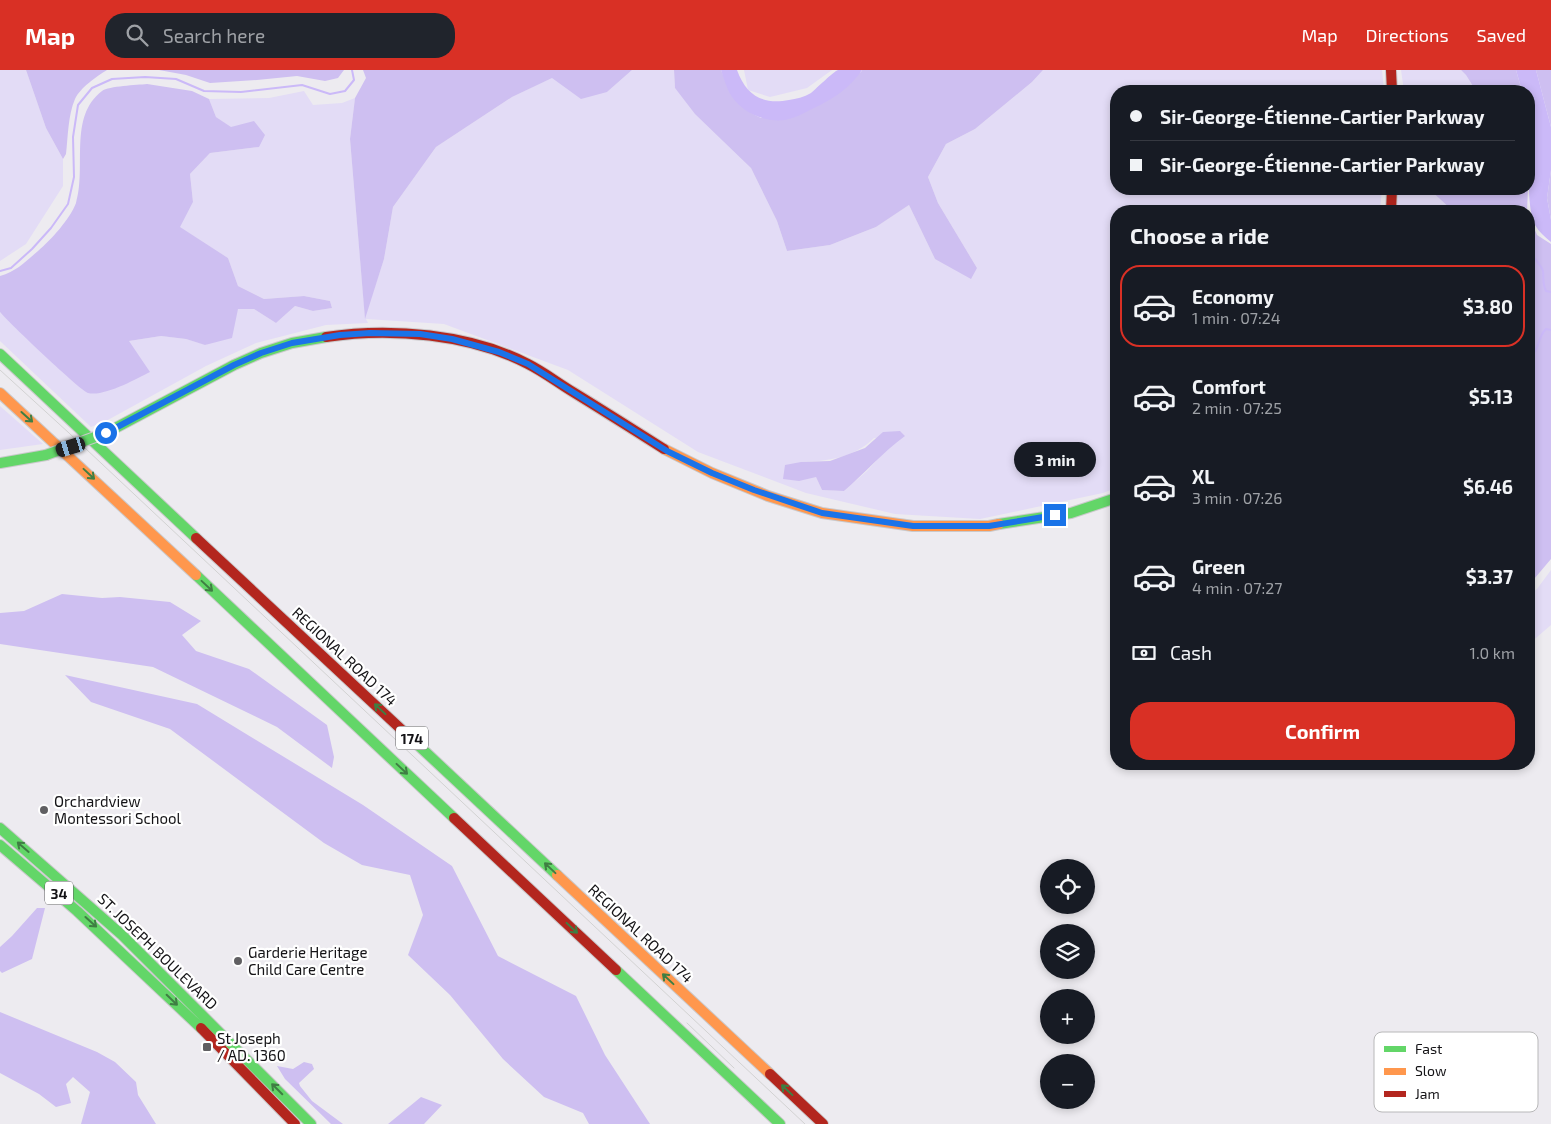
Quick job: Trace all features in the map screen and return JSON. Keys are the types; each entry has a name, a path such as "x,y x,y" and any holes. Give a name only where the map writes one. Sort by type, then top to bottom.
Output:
{"main road":[{"path":"1391,70 1392,85"},
{"path":"0,463 46,455 106,433 234,365 261,353 292,343 340,335 370,333 420,334 452,339 499,352 528,364 667,451 712,473 768,496 822,513 913,526 989,526 1071,513 1110,500"},
{"name":"REGIONAL ROAD 174","path":"0,354 823,1124"},
{"name":"174","path":"0,393 780,1124"},
{"name":"ST. JOSEPH BOULEVARD","path":"0,828 122,935 202,1020 295,1124"},
{"name":"ST. JOSEPH BOULEVARD","path":"0,845 52,887 202,1020 311,1124"},
{"path":"115,944 122,935"}],"shaded area":[{"path":"0,70 26,70 46,128 63,159 63,186 26,244 0,261"},
{"path":"26,70 107,70 85,87 75,99 70,119 66,154 63,159 46,128"},
{"path":"159,70 344,70 338,78 325,81 297,76 210,83 186,75"},
{"path":"363,70 632,70 607,92 581,99 552,78 512,97 436,147 393,207 384,259 365,319 350,139 355,98 366,78"},
{"path":"632,70 674,70 675,88 751,168 777,221 787,251 830,245 876,227 909,205 935,259 977,268 938,203 928,177 946,144 975,129 1032,82 1043,70 1382,70 1383,85 1110,85 1110,195 1381,195 1381,205 1110,205 1110,490 980,519 895,514 806,493 698,452 568,370 444,324 366,319 368,323 326,325 256,343 206,366 106,421 91,427 0,341 0,312 32,342 129,341 161,336 186,339 206,345 238,309 254,309 276,323 295,306 313,311 332,308 330,301 304,296 264,299 238,286 228,258 179,227 193,202 190,174 210,153 258,147 216,117 209,99 269,98 304,91 313,105 342,103 355,98 350,139 365,317 384,259 393,207 436,147 512,97 553,77 607,92","holes":["904,436 887,449 867,471 844,491 822,490 816,477 801,462 821,461 840,457 858,450 874,438"]},
{"path":"674,70 721,70 735,99 746,109 761,118 862,70 1043,70 1032,82 975,129 946,144 928,177 938,203 977,268 971,279 935,259 909,205 876,227 830,245 787,251 777,221 751,168 695,114 675,88"},
{"path":"721,70 737,70 750,92 763,99 779,101 806,96 838,70 862,70 847,87 828,101 796,117 785,120 768,120 745,110 733,99"},
{"path":"744,70 832,70 807,88 770,97 748,90"},
{"path":"1401,70 1461,70 1472,85 1403,85"},
{"path":"1461,70 1516,70 1520,85 1472,85"},
{"path":"1516,70 1536,70 1551,127 1551,170 1547,198 1551,220 1551,242 1535,225 1535,205 1530,205 1529,195 1535,195 1535,85 1520,85"},
{"path":"1536,70 1551,70 1551,127"},
{"path":"147,84 192,91 209,99 216,117 231,127 254,121 265,135 259,147 210,153 190,174 193,202 180,227 228,258 238,286 264,299 304,296 330,301 332,308 313,311 295,306 276,323 254,309 238,309 232,338 205,345 186,339 161,336 129,341 150,372 111,390 95,394 88,393 44,356 0,312 0,276 16,269 43,246 60,229 73,209 79,189 82,128 85,114 92,102 106,89"},
{"path":"1551,170 1551,220 1547,198"},
{"path":"1398,195 1436,195 1446,205 1397,205"},
{"path":"1436,195 1528,195 1527,205 1446,205"},
{"path":"1535,230 1537,235 1551,244 1551,559 1535,578"},
{"path":"0,406 43,444 0,450"},
{"path":"900,431 905,436 844,491 822,490 816,477 799,481 783,479 785,465 801,462 830,461 865,448 883,432"},
{"path":"1551,570 1551,625 1535,639 1535,590"},
{"path":"62,594 170,602 201,621 182,635 196,651 249,669 327,725 334,757 332,768 277,727 153,667 0,644 0,613 24,611"},
{"path":"65,675 197,704 363,805 452,866 498,956 576,996 605,1055 650,1124 589,1124 583,1113 544,1097 503,1059 450,995 408,955 423,915 410,875 362,865 324,843 170,729 91,702"},
{"path":"37,908 45,908 32,959 2,973 0,971 0,947"},
{"path":"0,1012 97,1052 115,1062 136,1082 138,1095 156,1124 81,1124 90,1092 73,1077 66,1084 71,1103 56,1107 39,1094 0,1073"},
{"path":"304,1062 312,1064 314,1069 299,1083 300,1086 312,1101 343,1124 331,1124 285,1079 277,1066 293,1069"},
{"path":"421,1097 442,1105 424,1124 388,1124"}],"waterway":[{"path":"0,271 11,268 32,249 51,228 68,204 74,177 73,137 78,105 92,88 112,79 145,77 176,79 204,91 241,92 302,85 330,94 345,91 354,80 352,70"},
{"path":"1535,259 1542,269 1546,291 1551,292"},
{"path":"1535,352 1543,332 1546,329 1551,330"}],"tram line":[{"path":"0,370 805,1124"},
{"path":"687,1023 734,1068"}],"traffic: fast":[{"path":"106,433 234,365 261,353 292,343 326,337"},
{"path":"0,354 196,538"},
{"path":"46,455 106,433"},
{"path":"0,463 46,455"},
{"path":"999,524 1071,513 1110,500"},
{"path":"196,575 454,818"},
{"path":"418,745 557,875"},
{"path":"0,828 122,935 311,1124"},
{"path":"0,845 77,911 201,1028"},
{"path":"616,970 780,1124"}],"traffic: slow":[{"path":"0,393 196,575"},
{"path":"664,449 712,473 768,496 822,513 913,526 989,526 999,524"},
{"path":"557,875 770,1074"}],"traffic: jam":[{"path":"1391,70 1392,85"},
{"path":"1391,205 1392,195"},
{"path":"326,337 351,334 403,333 456,340 506,354 534,367 664,449"},
{"path":"196,538 418,745"},
{"path":"454,818 616,970"},
{"path":"201,1028 295,1124"},
{"path":"770,1074 823,1124"}],"place":[{"name":"Orchardview Montessori School","path":"44,810"},
{"name":"Garderie Heritage Child Care Centre","path":"238,961"},
{"name":"St Joseph / AD. 1360","path":"207,1047"}],"route":[{"path":"106,433 234,365 261,353 292,343 340,335 370,333 420,334 452,339 499,352 528,364 667,451 712,473 768,496 822,513 913,526 989,526 1055,515"}]}
